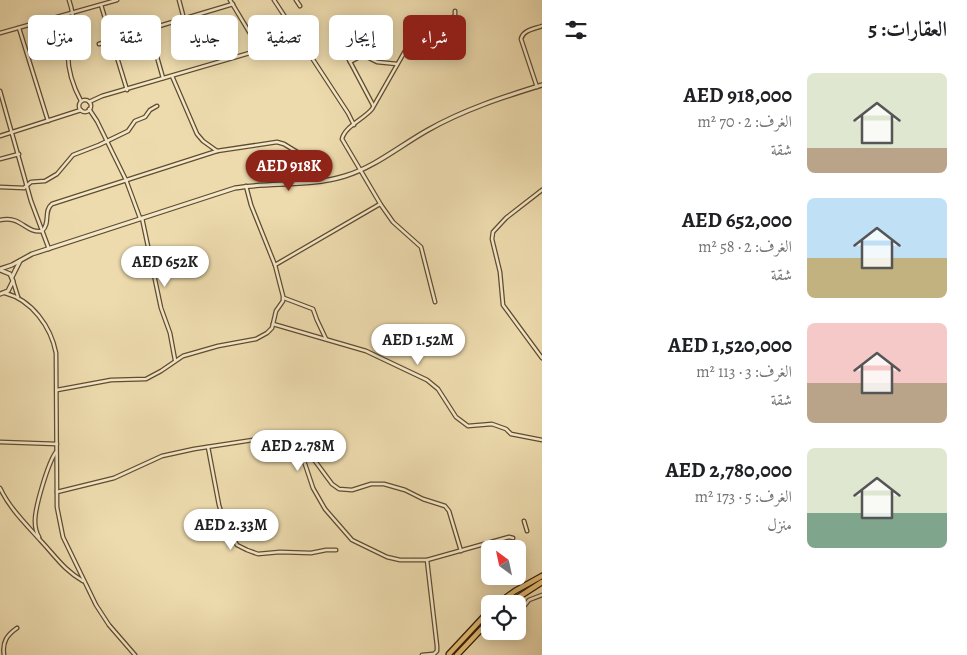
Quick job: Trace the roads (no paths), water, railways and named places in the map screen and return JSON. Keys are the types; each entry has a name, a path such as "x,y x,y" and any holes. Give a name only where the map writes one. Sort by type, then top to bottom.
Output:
{"highway":[{"path":"509,595 542,576"},
{"path":"522,595 542,582"},
{"path":"450,654 481,620"},
{"path":"456,655 481,629"}],"street":[{"path":"69,0 73,13 72,39 68,58 75,88 81,101 79,105 81,110"},
{"path":"0,34 117,0"},
{"path":"180,0 183,15"},
{"path":"230,0 248,30"},
{"path":"274,0 284,15"},
{"path":"296,0 300,6"},
{"path":"197,15 233,4"},
{"path":"101,5 104,15"},
{"path":"435,302 421,247 393,222 380,204 342,139 344,133 367,114 374,105 406,49 412,42 452,19 455,15 455,10"},
{"path":"537,87 521,40 522,35 526,32 542,26"},
{"path":"19,28 48,121"},
{"path":"81,101 89,102 102,96 248,54"},
{"path":"374,105 350,62 363,55 377,62 397,64"},
{"path":"117,60 127,90"},
{"path":"158,60 163,78"},
{"path":"314,60 354,125"},
{"path":"172,76 197,134 217,151"},
{"path":"0,269 48,249 235,188 307,183 329,180 360,171 452,117 542,86"},
{"path":"0,91 31,201 48,249"},
{"path":"89,102 90,109 98,121 126,180 141,218 160,308 171,338 175,360"},
{"path":"0,187 23,188 31,182 47,180 58,174 73,155 129,130 135,121 145,117 150,110 157,106"},
{"path":"0,136 81,110 85,112 90,109"},
{"path":"42,231 47,225 48,210 52,204 217,151 277,142 302,155"},
{"path":"0,159 19,154"},
{"path":"57,390 111,380 146,378 161,371 183,356 210,348 256,339 267,333 273,324 276,311 284,298 276,265 251,205 246,186"},
{"path":"542,190 506,218 493,232 492,239 500,274 503,305 542,358"},
{"path":"276,265 380,204"},
{"path":"0,220 15,220 32,230 42,231"},
{"path":"0,294 5,293 11,288 12,279 20,261"},
{"path":"0,269 6,271 12,279 19,298"},
{"path":"5,293 19,298 36,314 52,336 56,353 57,507 60,530 102,615 136,655"},
{"path":"284,298 313,308 326,339"},
{"path":"273,324 366,351 427,380 438,389 455,416 468,426 492,424 506,429 511,434 542,440"},
{"path":"57,492 114,478 162,456 208,447 273,438 289,442 315,461 332,484 339,489 352,490 371,484 384,484 445,506 449,511 460,551"},
{"path":"0,442 57,444"},
{"path":"208,447 218,505 237,545 258,554 280,552 311,554 326,550 336,550"},
{"path":"41,541 36,530 36,514 48,466 57,450"},
{"path":"300,450 312,485 323,507 350,538 389,558 427,560 509,537 513,538"},
{"path":"0,488 21,520 65,569 84,581"},
{"path":"524,521 527,531"},
{"path":"422,655 434,654 437,646 427,560"},
{"path":"526,604 529,600 542,594"},
{"path":"4,655 6,638 17,628"}]}
